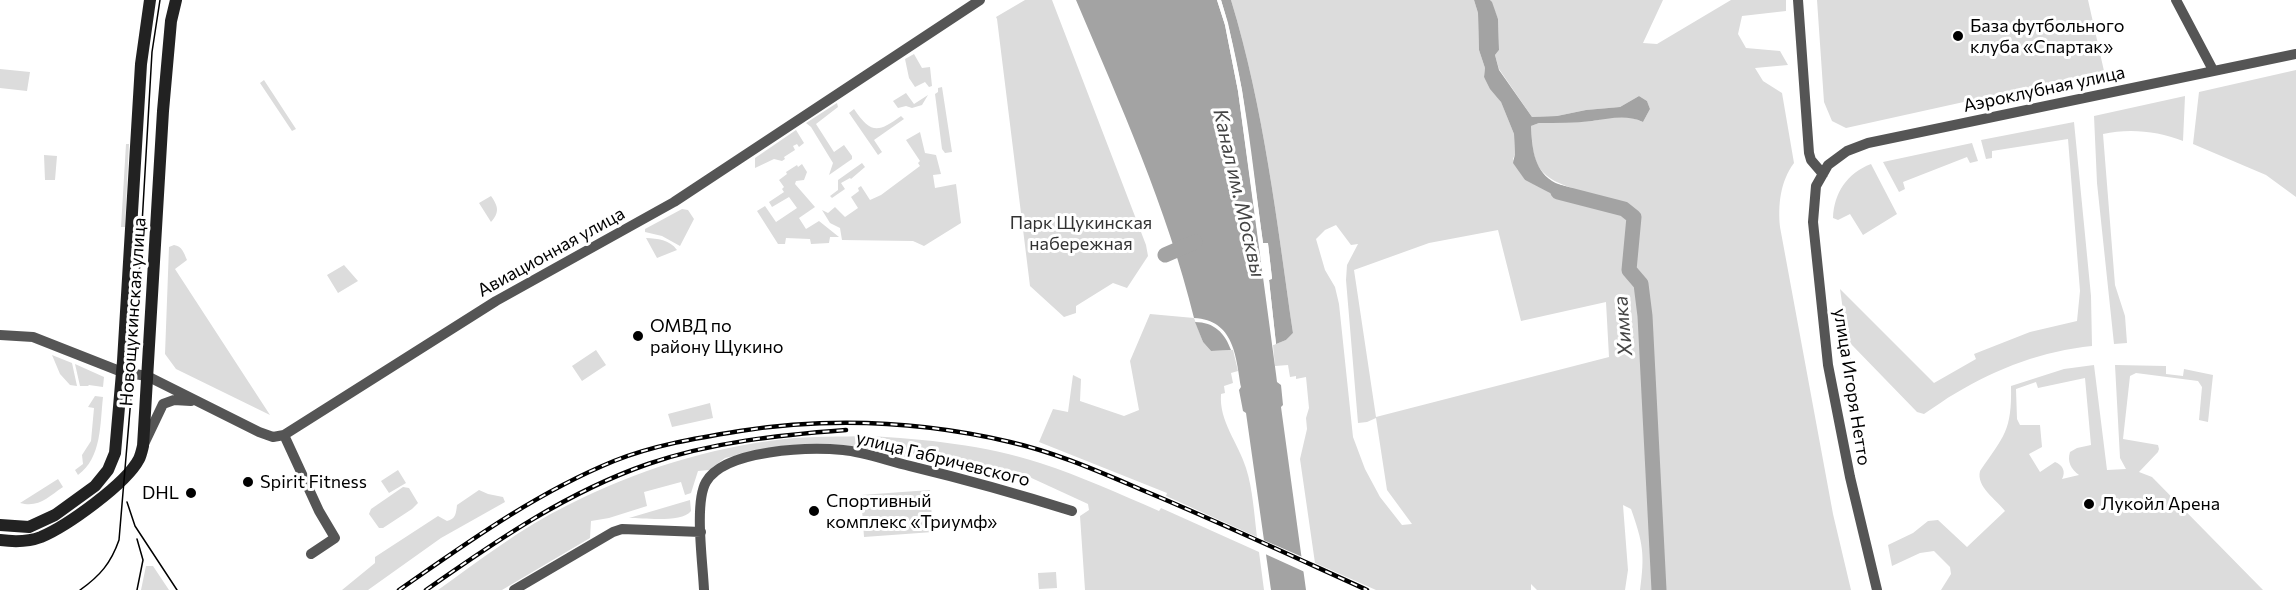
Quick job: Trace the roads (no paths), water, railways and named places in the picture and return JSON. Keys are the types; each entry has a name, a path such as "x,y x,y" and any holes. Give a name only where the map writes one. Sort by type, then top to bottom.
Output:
{"main road":[{"path":"151,0 175,2"},
{"name":"Новощукинская улица","path":"0,525 23,528 35,525 80,498 102,478 115,453 141,64 151,0"},
{"name":"Новощукинская улица","path":"0,540 24,542 32,540 70,521 102,498 120,481 138,460 143,446 163,111 175,2"}],"street":[{"name":"Авиационная улица","path":"284,435 496,301 631,227 707,181 980,0"},
{"path":"1798,0 1809,153 1811,160 1823,174"},
{"path":"2175,0 2213,70"},
{"name":"Аэроклубная улица","path":"1816,186 1828,165 1847,151 1868,143 2296,54"},
{"name":"улица Игоря Нетто","path":"1816,186 1813,222 1828,365 1850,477 1877,590"},
{"path":"0,335 33,337 122,372 147,376 259,432 273,437 284,435 319,511 335,538 310,554"},
{"path":"143,446 163,404 174,400 187,400 200,404"},
{"name":"улица Габричевского","path":"704,590 701,496 713,472 737,460 781,452 845,450 999,488 1072,511"},
{"path":"514,590 613,532 622,529 701,532"}],"water":[{"name":"Канал им. Москвы","path":"1076,0 1217,0 1225,25 1238,91 1277,382 1281,385 1283,405 1281,407 1306,590 1271,590 1246,413 1243,411 1237,363 1231,342 1218,325 1194,318 1156,196 1126,117"},
{"path":"1221,0 1231,0 1242,41 1261,124 1275,207 1293,333 1286,340 1276,344 1269,280 1272,278 1268,244 1263,243 1242,90"},
{"path":"1474,0 1492,2 1498,19 1499,50 1495,55 1499,70 1532,117 1557,116 1586,110 1620,107 1639,96 1647,101 1650,109 1643,122 1630,118 1618,118 1539,123 1531,126 1535,156 1541,170 1552,181 1577,193 1577,198 1552,194 1525,180 1513,163 1514,134 1501,102 1484,77 1485,68 1479,50 1478,13"},
{"path":"1195,322 1213,326 1226,338 1231,350 1211,351 1203,342"}],"waterway":[{"name":"Химка","path":"1558,192 1624,209 1634,217 1629,270 1641,284 1645,316 1659,590"},
{"path":"1165,255 1195,242"}],"tram line":[{"path":"80,590 104,568 119,540 134,362 152,52 160,0"},
{"path":"127,502 135,526 177,590"},
{"path":"137,539 143,560 137,590"}],"railway":[{"path":"399,590 530,503 585,474 629,455 660,446 724,434 774,427 842,423 875,423 943,429 1010,442 1045,452 1175,504 1367,590"},
{"path":"426,590 533,519 618,475 672,456 721,445 796,434 846,430"}],"place":[{"name":"База футбольного клуба «Спартак»","path":"1958,36"},
{"name":"ОМВД по району Щукино","path":"638,336"},
{"name":"Spirit Fitness","path":"248,482"},
{"name":"DHL","path":"191,493"},
{"name":"Лукойл Арена","path":"2089,504"},
{"name":"Спортивный комплекс «Триумф»","path":"814,511"}],"park label":[{"name":"Парк Щукинская набережная","path":"1081,233"}]}
